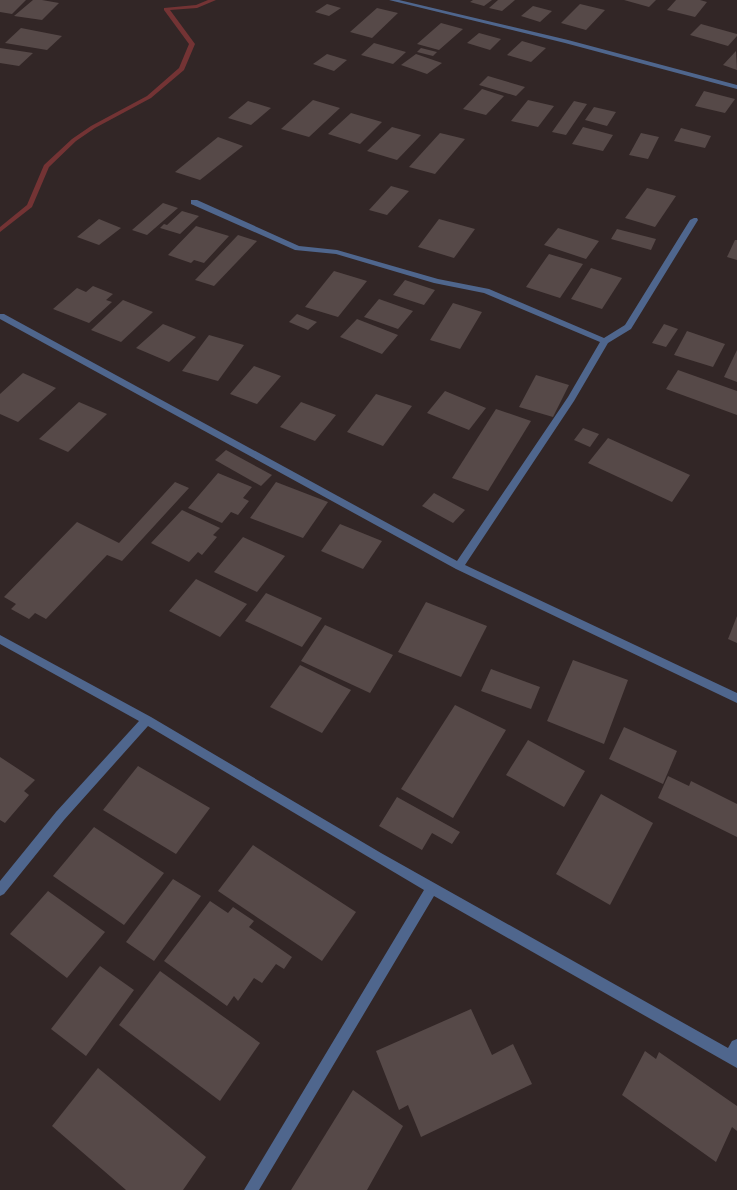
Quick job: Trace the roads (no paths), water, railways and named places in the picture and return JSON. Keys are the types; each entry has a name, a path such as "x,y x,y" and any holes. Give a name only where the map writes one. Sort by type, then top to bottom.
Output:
{"street":[{"path":"392,0 566,41 737,87"},
{"path":"194,202 298,248 337,252 437,281 486,291 605,341"},
{"path":"459,566 571,399 605,341 628,327 694,220"},
{"path":"1,316 459,566 737,698"},
{"path":"0,639 146,720 432,888 735,1055"},
{"path":"0,890 60,816 146,720"},
{"path":"252,1190 432,888"}],"waterway":[{"path":"0,230 30,206 46,166 74,140 93,127 149,97 182,69 192,44 166,9 197,6 213,0"}]}
